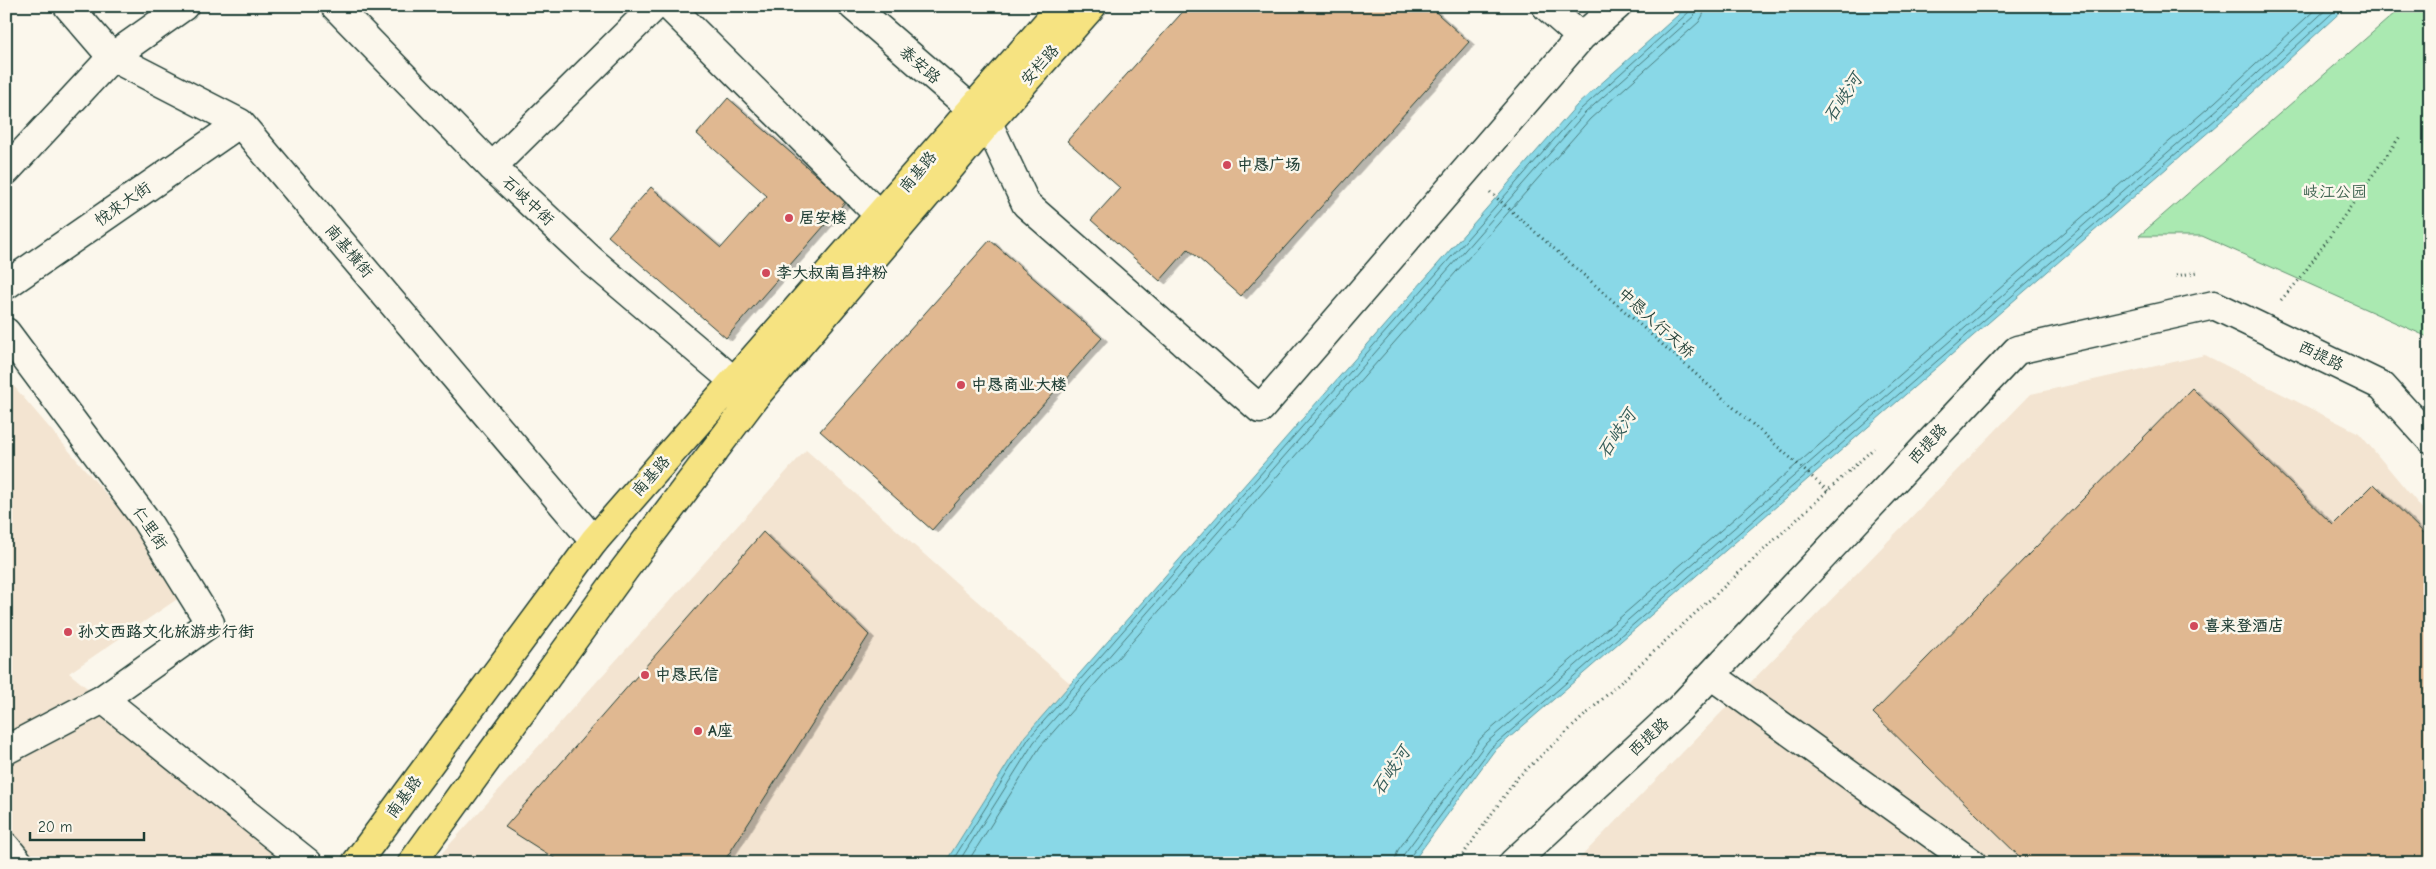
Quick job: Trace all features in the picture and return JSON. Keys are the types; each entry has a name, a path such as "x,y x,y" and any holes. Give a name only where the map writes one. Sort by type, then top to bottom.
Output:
{"main road":[{"name":"安栏路","path":"979,116 1062,6"},
{"name":"安栏路","path":"979,116 1092,6"},
{"name":"南基路","path":"356,863 594,541 880,216 979,116"},
{"name":"南基路","path":"412,863 428,844 624,570 754,398 979,116"}],"street":[{"name":"南基橫街","path":"68,6 112,56 240,122 594,541"},
{"path":"6,172 112,56 184,6"},
{"name":"石岐中街","path":"335,6 492,167 591,260 735,382"},
{"path":"492,167 655,6"},
{"path":"669,6 880,216"},
{"name":"泰安路","path":"853,6 979,116"},
{"path":"1546,6 1581,37"},
{"path":"979,116 1026,204 1260,408 1467,172 1581,37 1617,6"},
{"name":"悅來大街","path":"6,285 240,122"},
{"name":"西提路","path":"1513,863 1679,709 2016,350 2214,305 2382,386 2430,439"},
{"name":"仁里街","path":"6,332 146,520 210,623 104,699 6,750"},
{"path":"1711,675 1972,863"},
{"path":"104,699 308,863"},
{"path":"6,847 19,863"}],"path":[{"path":"2263,328 2401,135"},
{"name":"中恳人行天桥","path":"1467,172 1828,492"}],"shaded area":[{"name":"喜来登酒店","path":"2205,355 2359,433 2430,518 2430,863 1575,863 2031,394"},
{"name":"孙文西路文化旅游步行街","path":"6,377 189,591 69,673 299,863 6,863"},
{"path":"806,450 1071,684 1025,736 945,863 433,863"}],"green space":[{"name":"岐江公园","path":"2403,6 2430,6 2430,338 2202,236 2139,236"}],"water":[{"name":"石岐河","path":"1688,6 2347,6 2227,116 1494,751 1412,863 945,863 1025,736 1577,105"}],"building":[{"name":"中恳广场","path":"1188,6 1429,6 1469,42 1241,296 1188,249 1160,281 1091,220 1120,188 1067,141"},
{"name":"居安楼","path":"728,98 846,201 726,338 608,236 651,187 721,248 767,196 697,134"},
{"name":"中恳商业大楼","path":"990,240 1102,338 932,530 820,431"},
{"name":"喜来登酒店","path":"2192,388 2333,525 2374,484 2430,539 2430,863 2026,863 1873,713"},
{"name":"A座","path":"763,532 869,635 723,863 562,863 505,827"}],"place":[{"name":"中恳广场","path":"1227,165"},
{"name":"居安楼","path":"789,218"},
{"name":"李大叔南昌拌粉","path":"766,273"},
{"name":"中恳商业大楼","path":"961,385"},
{"name":"喜来登酒店","path":"2194,626"},
{"name":"孙文西路文化旅游步行街","path":"68,632"},
{"name":"中恳民信","path":"645,675"},
{"name":"A座","path":"698,731"}]}
